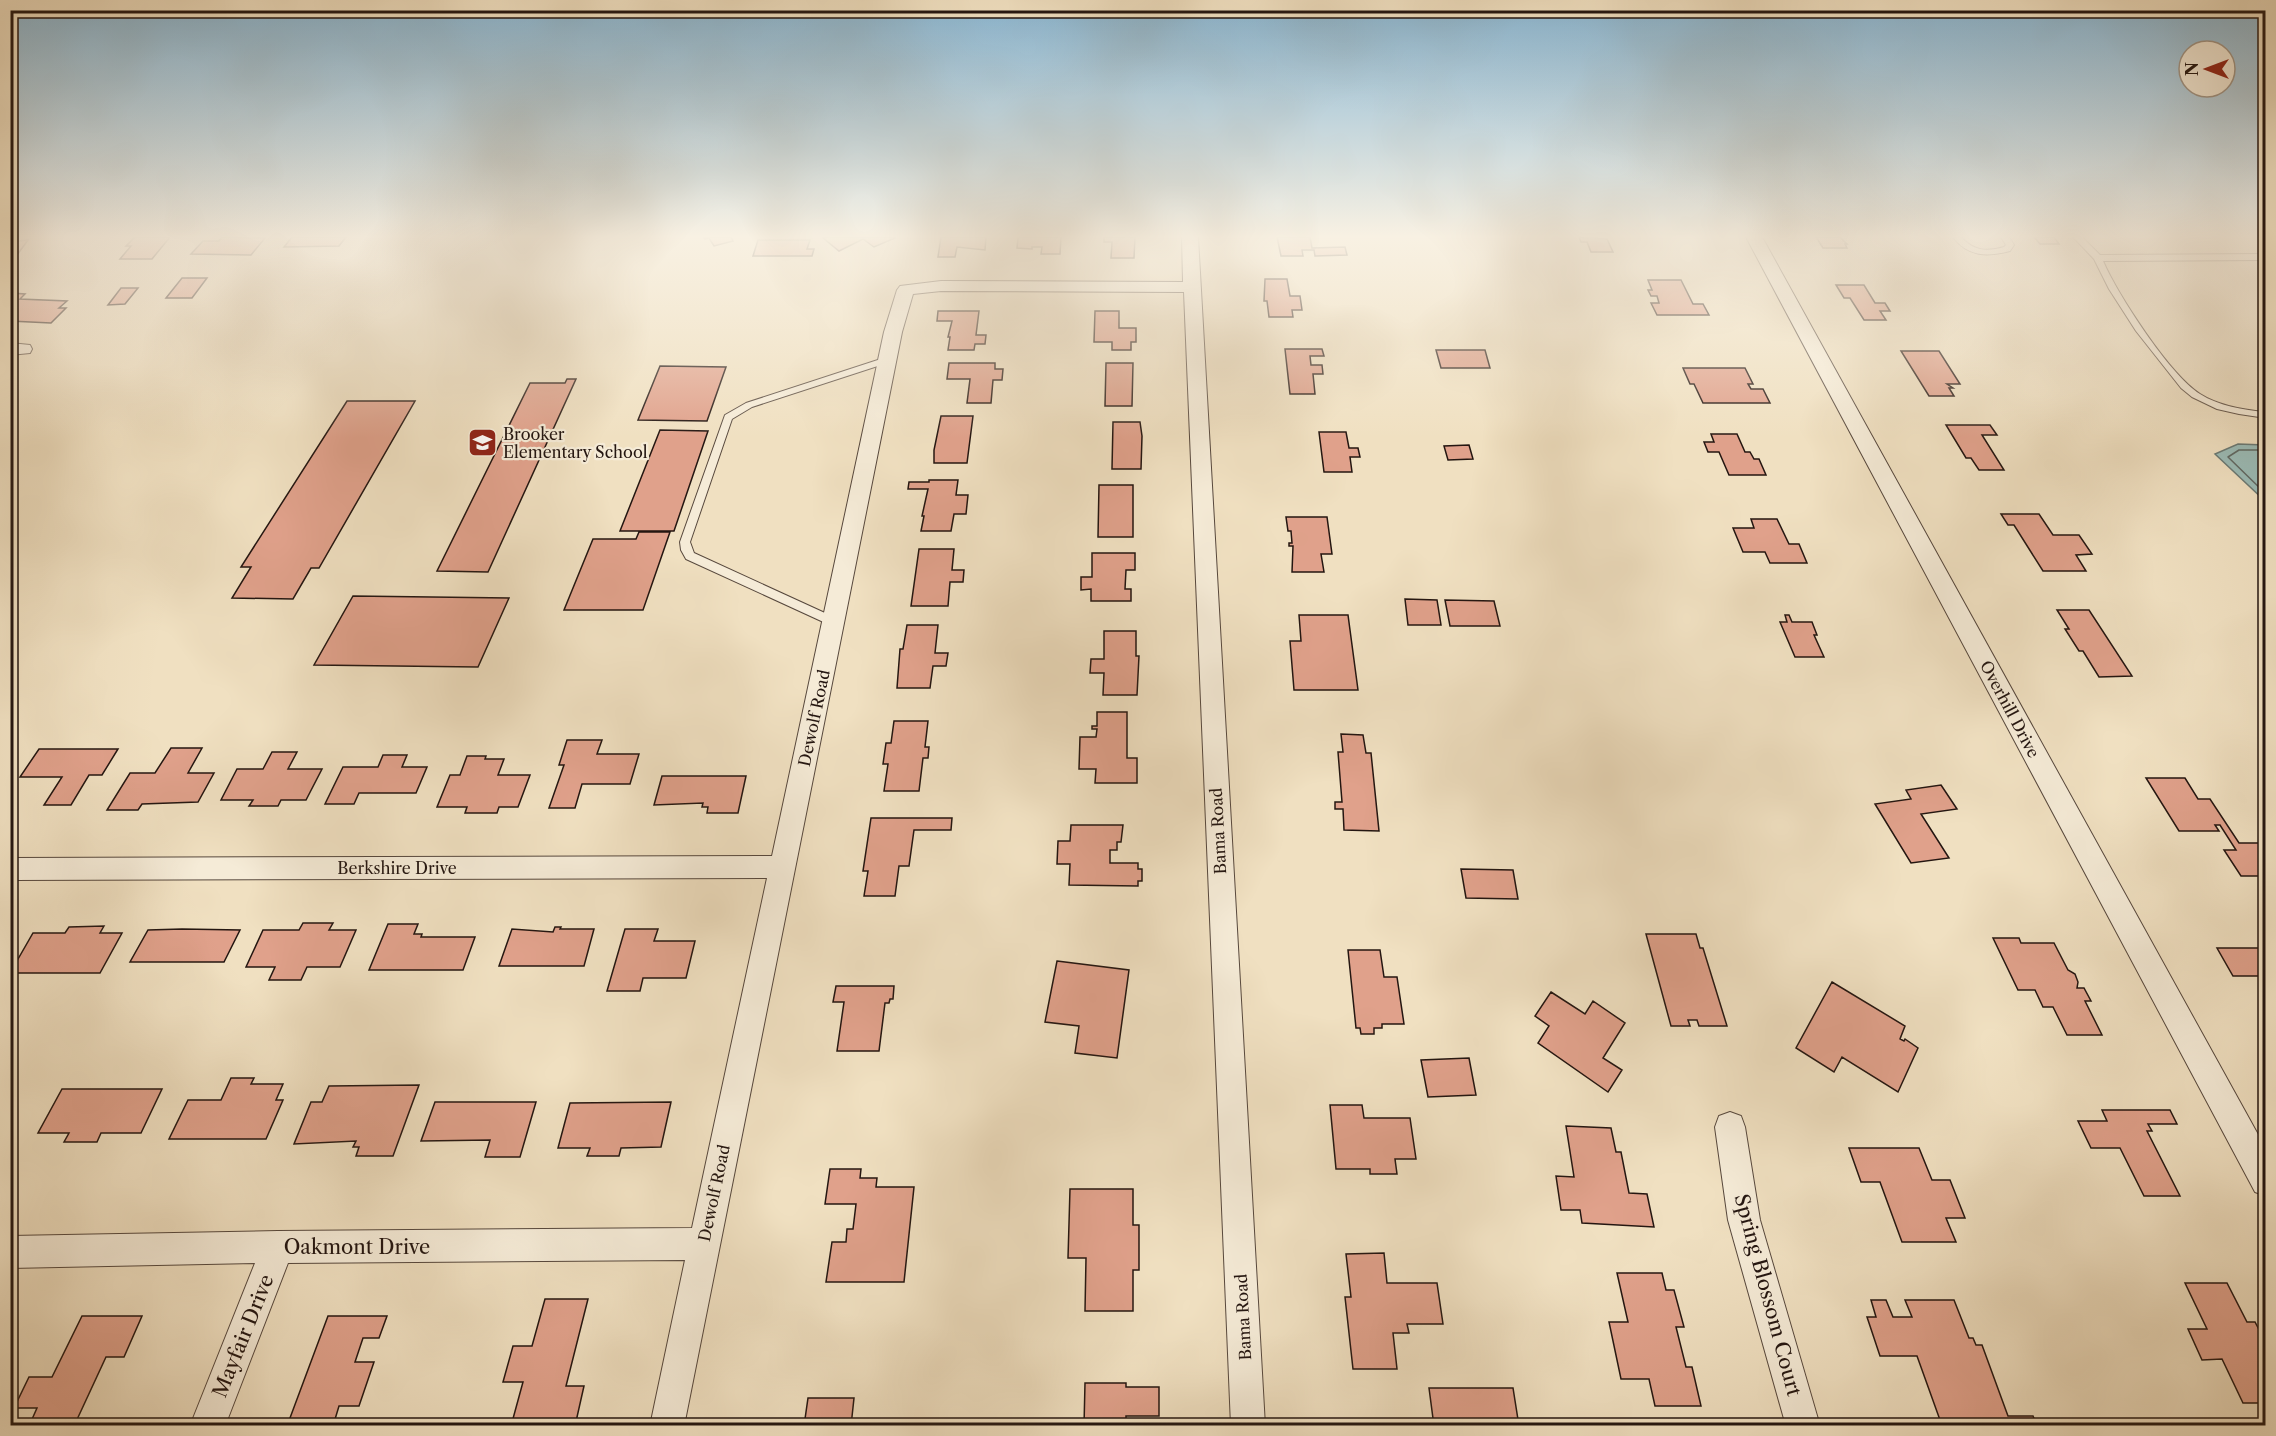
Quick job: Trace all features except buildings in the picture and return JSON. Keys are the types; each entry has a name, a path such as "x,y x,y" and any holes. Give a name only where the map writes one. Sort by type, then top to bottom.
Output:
{"street":[{"name":"Dewolf Road","path":"667,1425 887,360 902,304"},
{"name":"Bama Road","path":"1192,304 1248,1425"},
{"name":"Overhill Drive","path":"1790,304 2265,1181"},
{"name":"Berkshire Drive","path":"10,869 783,867"},
{"name":"Spring Blossom Court","path":"1730,1127 1744,1220 1803,1425"},
{"name":"Oakmont Drive","path":"10,1252 278,1247 703,1244"},
{"name":"Mayfair Drive","path":"207,1425 278,1247"}],"lane":[{"path":"2124,304 2133,320 2183,386 2196,396 2216,405 2265,415"},
{"path":"834,622 690,556 685,542 728,417 749,405 887,360"}],"water":[{"path":"2238,444 2265,445 2265,501 2215,454"}],"place":[{"name":"Brooker Elementary School","path":"482,443"}]}
